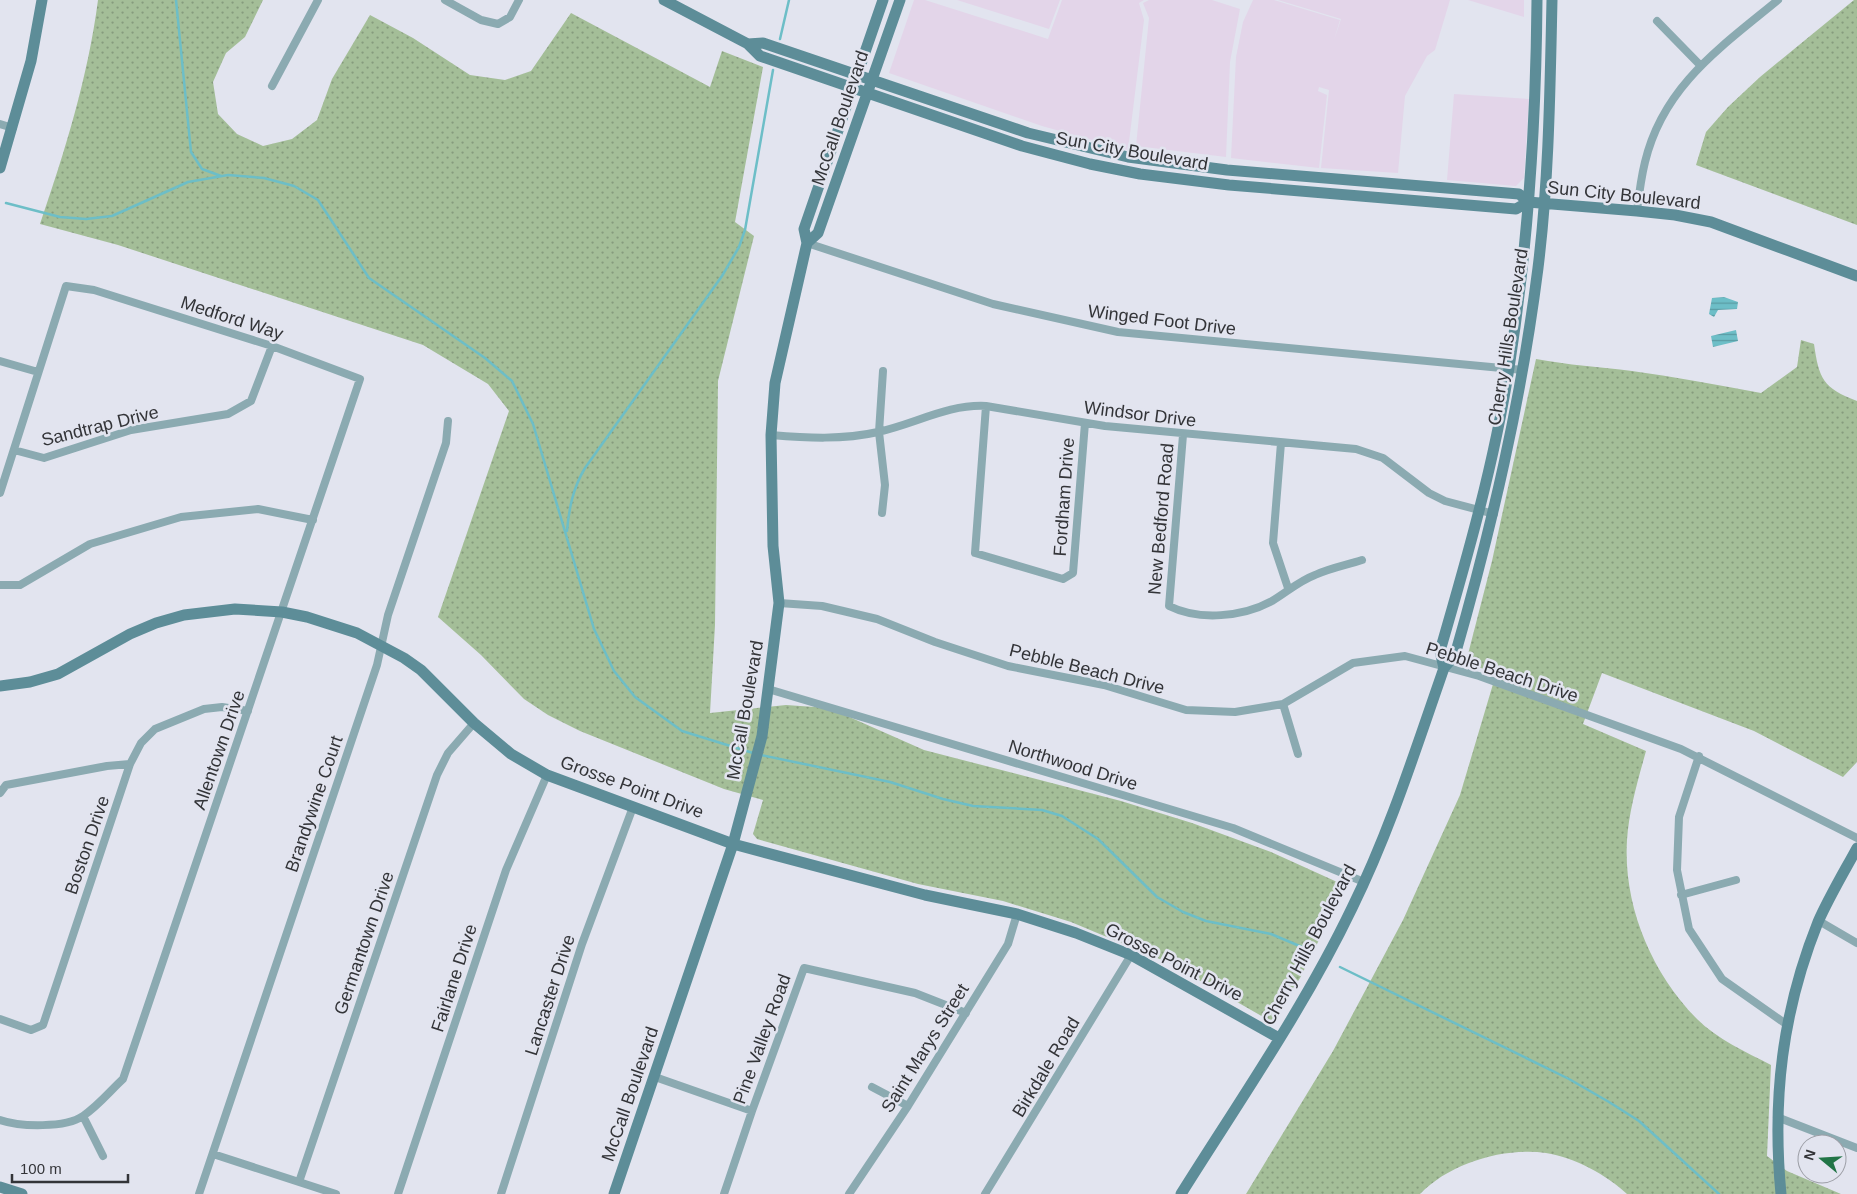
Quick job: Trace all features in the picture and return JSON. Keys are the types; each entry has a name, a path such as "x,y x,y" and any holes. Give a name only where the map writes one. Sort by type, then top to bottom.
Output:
{"street":[{"path":"0,168 32,61 42,0"},
{"path":"272,86 318,0"},
{"path":"445,0 481,20 498,24 510,18 519,0"},
{"name":"Sun City Boulevard","path":"664,0 748,44 760,56 866,94 1055,156 1140,174 1229,185 1516,209 1528,202"},
{"name":"McCall Boulevard","path":"614,1194 733,844 762,736 779,603 773,546 771,435 775,383 807,243 804,229 883,0"},
{"name":"McCall Boulevard","path":"807,243 818,233 900,0"},
{"name":"Cherry Hills Boulevard","path":"1444,668 1440,650 1479,509 1509,369 1520,291 1536,86 1536,0"},
{"name":"Cherry Hills Boulevard","path":"1181,1194 1279,1038 1321,966 1364,882 1404,783 1444,668 1455,655 1494,514 1523,370 1538,267 1544,204 1550,102 1552,0"},
{"path":"1637,211 1645,161 1670,101 1700,65 1778,0"},
{"path":"1657,21 1700,65"},
{"name":"Sun City Boulevard","path":"748,44 763,43 872,78 1028,133 1128,157 1236,170 1519,194 1528,202 1675,215 1711,222 1857,276"},
{"path":"0,124 13,128"},
{"name":"Winged Foot Drive","path":"807,243 992,304 1111,331 1523,370"},
{"name":"Medford Way","path":"38,372 66,286 94,290 272,346 360,379"},
{"name":"Sandtrap Drive","path":"14,450 44,458 131,430 228,414 251,401 272,346"},
{"path":"0,361 38,372 0,493"},
{"path":"882,512 885,485 879,432 883,371"},
{"name":"Allentown Drive","path":"83,1116 123,1079 360,379"},
{"name":"Windsor Drive","path":"771,435 817,438 879,432 966,405 986,406 1085,423 1183,435 1356,449 1383,458 1429,493 1445,501 1494,514"},
{"name":"Fordham Drive","path":"986,406 975,553 1063,579 1073,573 1085,423"},
{"name":"Brandywine Court","path":"199,1194 377,665 380,644 388,616 446,443 448,421"},
{"name":"New Bedford Road","path":"1183,435 1169,606 1183,613 1214,615 1242,612 1272,600 1288,588"},
{"path":"1282,443 1274,543 1288,588 1315,574 1362,560"},
{"path":"0,585 20,585 90,544 181,517 258,509 313,520"},
{"name":"Pebble Beach Drive","path":"779,603 822,606 877,619 934,642 1008,666 1104,685 1186,710 1235,712 1283,704 1353,663 1405,656 1479,676 1699,756 1857,838"},
{"name":"Grosse Point Drive","path":"0,686 30,682 58,674 130,634 156,623 184,615 235,609 282,612 332,624 380,644 421,670 474,723 511,754 547,775 733,844 925,895 1017,914 1095,940 1131,955 1279,1038"},
{"name":"Northwood Drive","path":"768,689 1233,828 1364,882"},
{"path":"1283,704 1298,754"},
{"name":"Boston Drive","path":"0,1019 31,1030 43,1025 130,764 141,743 155,729 204,709 222,707 248,711"},
{"name":"Germantown Drive","path":"299,1182 436,774 448,753 474,723"},
{"path":"1699,756 1679,817 1677,870 1689,929 1722,979 1786,1024"},
{"path":"0,793 6,785 107,766 130,764"},
{"name":"Fairlane Drive","path":"398,1194 506,870 547,775"},
{"name":"Lancaster Drive","path":"501,1194 579,952 633,807"},
{"path":"1780,1194 1777,1117 1779,1075 1786,1024 1819,921 1857,848"},
{"path":"1681,895 1736,880"},
{"name":"Saint Marys Street","path":"849,1194 908,1106 1008,944 1017,914"},
{"path":"1819,921 1857,943"},
{"name":"Birkdale Road","path":"986,1194 1131,955"},
{"name":"Pine Valley Road","path":"724,1194 804,968 915,993 966,1013"},
{"path":"655,1077 752,1111"},
{"path":"872,1087 908,1106"},
{"path":"0,1120 47,1125 71,1121 83,1116 103,1156"},
{"path":"1777,1117 1857,1148"},
{"path":"213,1154 336,1194"},
{"path":"0,1187 22,1194"}],"shaded area":[{"path":"914,0 925,0 1048,39 1062,0 1144,0 1139,3 1144,20 1128,150 1042,126 889,73"},
{"path":"957,0 1060,0 1049,29"},
{"path":"1149,0 1212,0 1240,9 1230,62 1226,157 1136,146 1149,18 1143,3"},
{"path":"1253,0 1274,0 1340,20 1334,40 1341,19 1278,0 1450,0 1435,50 1427,56 1405,96 1398,173 1321,168 1329,90 1319,87 1318,91 1327,95 1319,168 1231,158 1236,57 1243,22"},
{"path":"1468,0 1524,0 1524,17"},
{"path":"1454,94 1529,99 1524,178 1516,186 1447,180"}],"green space":[{"path":"98,0 263,0 245,37 226,53 213,82 218,114 237,134 263,146 292,139 317,120 332,79 370,15 413,38 470,75 505,80 531,71 571,13 710,87 722,51 763,67 735,222 754,236 718,381 715,625 710,713 786,705 829,708 924,750 1121,801 1192,823 1271,852 1346,886 1300,978 1272,1022 1169,963 1071,922 1003,901 918,884 757,839 753,834 763,800 724,789 580,731 548,715 524,699 481,655 438,617 509,411 488,384 423,345 118,245 40,224 75,113 94,29"},
{"path":"1854,0 1857,0 1857,225 1696,165 1706,132 1728,107 1760,77"},
{"path":"1801,340 1814,344 1818,366 1825,381 1837,392 1857,401 1857,762 1843,777 1754,731 1602,673 1583,724 1646,751 1630,818 1627,840 1627,864 1635,913 1654,959 1666,980 1697,1019 1713,1033 1732,1045 1771,1065 1767,1156 1787,1171 1797,1175 1797,1184 1818,1184 1841,1194 1627,1194 1610,1180 1568,1158 1546,1153 1530,1152 1496,1155 1462,1166 1432,1183 1420,1194 1246,1194 1333,1051 1403,920 1460,795 1496,674 1466,662 1492,561 1536,359 1648,373 1761,393 1797,367"}],"water":[{"path":"1724,297 1738,302 1737,309 1718,310 1714,317 1709,314 1712,298"},
{"path":"1736,330 1738,341 1713,347 1711,336"}],"waterway":[{"path":"176,0 191,152 202,169 221,176"},
{"path":"780,39 789,0"},
{"path":"567,531 572,498 585,468 722,276 739,247 745,230 773,70"},
{"path":"6,203 60,217 86,219 112,216 188,182 228,175 264,178 294,186 318,200 369,278 485,358 512,381 533,424 594,629 614,671 635,697 682,731 753,753"},
{"path":"761,755 890,782 943,799 973,806 1042,810 1062,816 1098,839 1157,897 1183,912 1206,921 1271,934 1309,950"},
{"path":"1340,967 1569,1079 1609,1102 1639,1121 1719,1194"}]}
